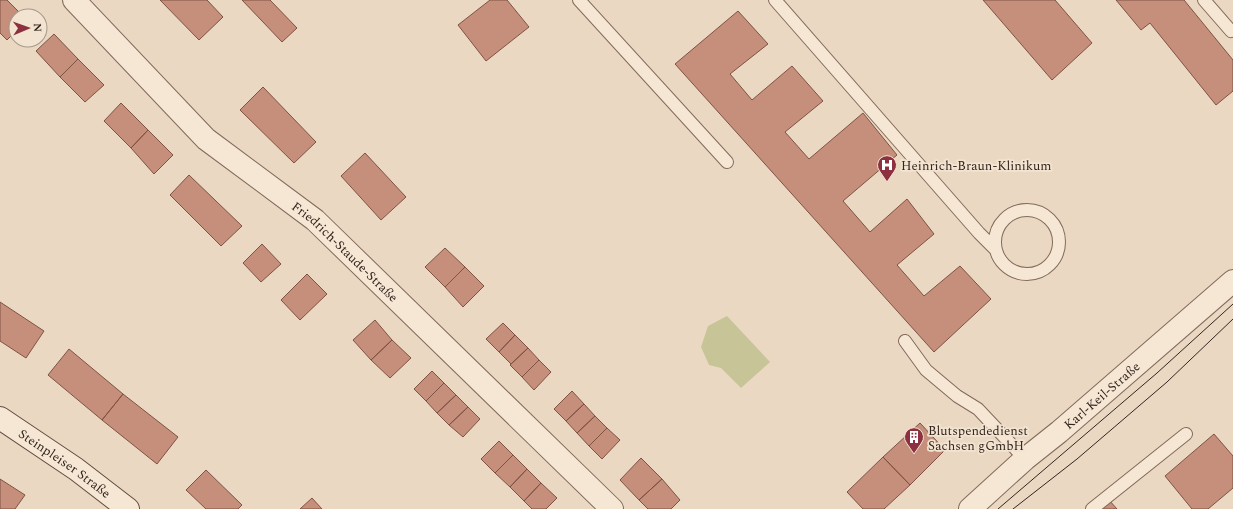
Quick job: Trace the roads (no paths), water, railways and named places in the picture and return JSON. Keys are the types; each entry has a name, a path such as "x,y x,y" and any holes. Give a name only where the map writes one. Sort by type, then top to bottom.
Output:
{"street":[{"name":"Friedrich-Staude-Straße","path":"74,0 206,139 314,220 612,509"},
{"name":"Karl-Keil-Straße","path":"970,509 1025,459 1059,432 1233,281"},
{"name":"Steinpleiser Straße","path":"0,418 76,469 128,509"}],"lane":[{"path":"579,0 726,162"},
{"path":"775,0 979,233 996,250 1005,265 1019,273 1029,274 1039,272 1048,267 1056,256 1059,248 1056,227 1047,217 1038,212 1028,210 1019,211 1008,216 1002,223 997,232 996,250"},
{"path":"1204,0 1231,31 1233,30"},
{"path":"905,341 926,370 957,396 978,409 1025,459"},
{"path":"1092,509 1186,434"}],"tram line":[{"path":"998,509 1157,373 1233,304"},
{"path":"1013,509 1077,459 1167,382 1233,319"}],"place":[{"name":"Heinrich-Braun-Klinikum","path":"887,182"},
{"name":"Blutspendedienst Sachsen gGmbH","path":"914,454"}]}
